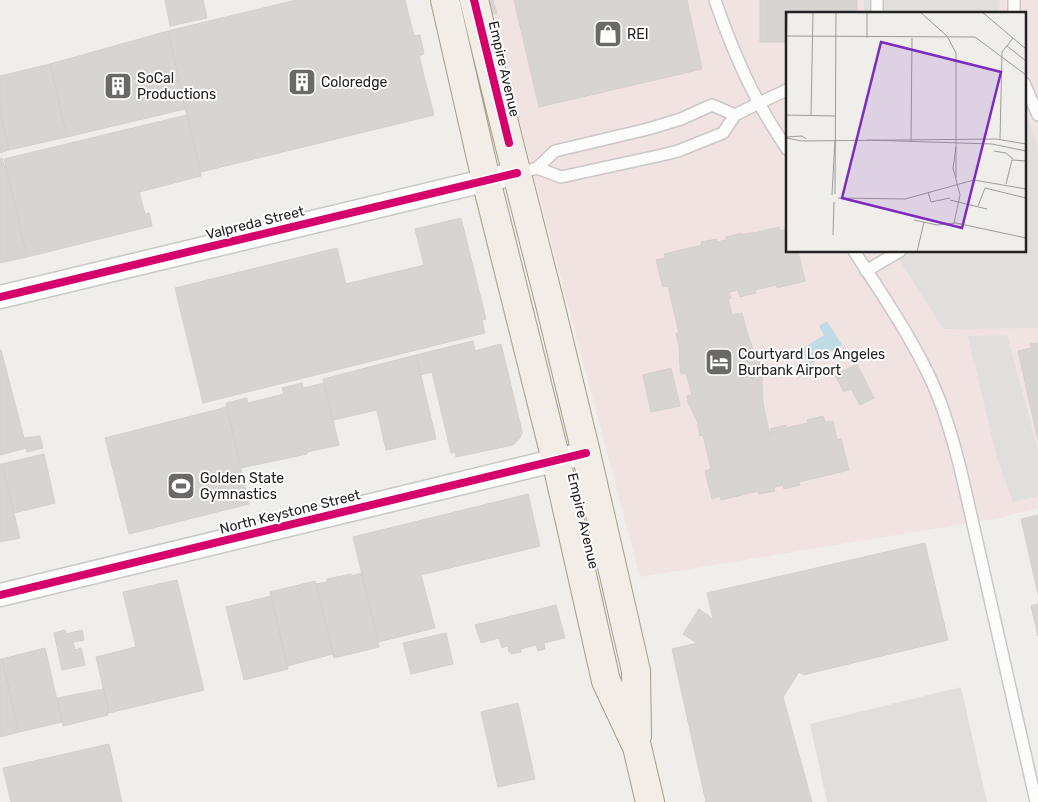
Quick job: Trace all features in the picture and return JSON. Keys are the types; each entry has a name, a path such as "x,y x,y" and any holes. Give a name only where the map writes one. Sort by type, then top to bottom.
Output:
{"main road":[{"name":"Empire Avenue","path":"444,0 486,180 556,460 606,680 637,747 650,802"},
{"name":"Empire Avenue","path":"474,0 527,170 550,304 636,670 637,747"}],"street":[{"name":"Valpreda Street","path":"0,297 527,170"},
{"name":"North Keystone Street","path":"0,595 586,453"}],"lane":[{"path":"715,0 735,52 759,103 786,147"},
{"path":"1026,88 1038,115"},
{"path":"527,170 561,178 662,155 692,146 723,133 735,115 786,90"},
{"path":"527,170 555,151 681,119 712,105 735,115"},
{"path":"855,252 920,357 938,397 949,428 1036,802"},
{"path":"866,271 898,252"}],"shaded area":[{"path":"491,0 1038,0 1038,508 1000,518 640,577 513,97"},
{"path":"864,0 999,0 999,12 864,12"},
{"path":"1026,113 1038,147 1038,328 943,329 895,252 1026,252"},
{"path":"1007,335 1038,450 1038,496 1013,502 997,459 968,336"},
{"path":"961,687 987,802 827,802 810,724"}],"water":[{"path":"827,321 842,345 809,365 800,350 824,335 819,326"}],"building":[{"path":"165,0 203,0 207,18 170,26"},
{"name":"Coloredge","path":"296,0 405,0 414,36 420,35 424,54 419,56 434,115 201,172 168,31"},
{"path":"493,0 497,13 492,14 488,2"},
{"name":"REI","path":"514,0 687,0 702,69 539,107"},
{"path":"760,0 857,0 857,12 786,12 786,42 760,42"},
{"name":"SoCal Productions","path":"168,31 185,109 67,137 50,64"},
{"path":"50,64 67,137 9,150 0,111 0,76"},
{"path":"0,111 9,150 0,153"},
{"path":"187,115 201,176 139,192 145,214 149,213 152,226 27,257 4,159"},
{"path":"2,158 4,166 6,166 27,257 0,263 0,159"},
{"path":"461,218 486,319 482,320 485,333 203,403 175,288 337,248 346,284 424,265 415,229"},
{"name":"Courtyard Los Angeles Burbank Airport","path":"779,227 780,231 786,229 786,252 798,252 805,281 777,288 776,285 755,290 756,293 740,297 738,290 729,292 731,298 728,299 732,315 742,313 755,355 758,354 763,381 763,404 770,436 770,429 786,425 786,428 808,423 807,420 823,416 825,422 833,421 837,440 841,439 849,470 799,482 800,485 784,489 783,485 774,487 775,491 759,494 758,491 721,500 720,496 712,499 705,471 711,469 703,435 700,436 697,421 688,402 687,396 692,395 686,373 681,374 676,333 679,333 668,286 663,287 656,260 665,258 664,254 702,245 701,242 717,239 717,242 726,240 726,237 742,233 742,235"},
{"path":"473,341 475,351 501,344 522,433 513,445 456,457 455,452 451,453 432,372 421,375 416,355"},
{"path":"1038,343 1038,440 1018,351 1031,348 1030,344"},
{"path":"0,350 24,438 40,436 43,448 27,452 26,448 0,455"},
{"path":"416,355 436,439 386,450 377,410 333,420 323,379"},
{"path":"857,364 874,398 860,405 851,389 844,392 835,375"},
{"path":"671,368 680,406 651,412 643,375"},
{"path":"302,383 303,388 324,383 339,445 241,468 226,403 247,398 248,403 284,394 282,388"},
{"name":"Golden State Gymnastics","path":"227,407 249,504 129,534 105,438"},
{"path":"44,454 55,503 14,513 2,464"},
{"path":"0,464 2,464 20,538 0,542"},
{"path":"528,494 540,546 421,575 435,628 378,642 353,537"},
{"path":"1038,515 1038,594 1021,519"},
{"path":"925,543 948,640 803,675 799,672 783,697 812,802 706,802 672,649 697,643 683,634 699,609 713,619 707,593"},
{"path":"362,573 379,647 334,658 316,584 327,582 327,579"},
{"path":"177,580 204,690 109,713 96,657 136,647 123,592"},
{"path":"315,581 333,654 287,666 270,592"},
{"path":"271,596 288,669 244,680 226,607"},
{"path":"1038,604 1038,636 1031,606"},
{"path":"556,605 565,638 544,643 545,649 538,651 536,645 521,649 521,652 511,654 508,646 502,648 499,638 481,643 475,625"},
{"path":"65,630 66,634 82,630 84,640 73,642 75,650 81,648 85,665 62,670 54,633"},
{"path":"446,633 453,664 411,674 403,643"},
{"path":"45,648 62,722 19,732 2,659"},
{"path":"0,659 2,659 19,732 0,737"},
{"path":"104,689 108,715 63,726 57,698"},
{"path":"518,703 535,779 498,787 481,712"},
{"path":"109,744 122,802 11,802 3,768"}],"cycle path":[{"path":"474,0 509,143"},
{"path":"0,297 517,173"},
{"path":"0,595 586,453"}],"place":[{"name":"REI","path":"608,34"},
{"name":"Coloredge","path":"302,82"},
{"name":"SoCal Productions","path":"118,86"},
{"name":"Courtyard Los Angeles Burbank Airport","path":"719,362"},
{"name":"Golden State Gymnastics","path":"181,486"}]}
